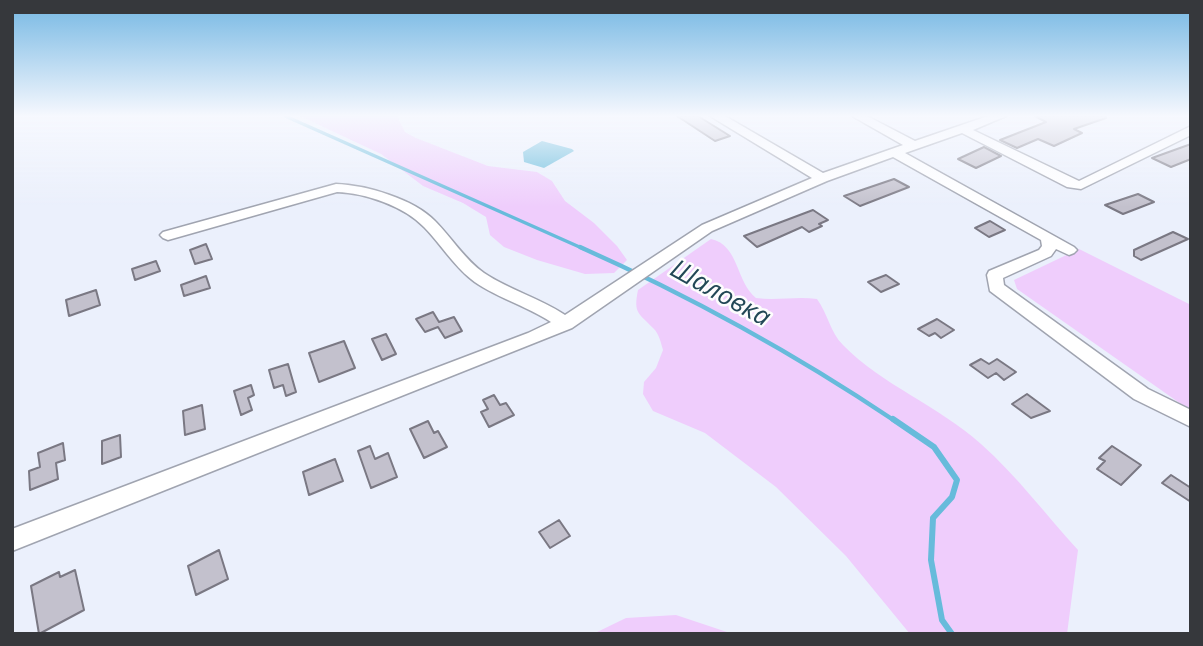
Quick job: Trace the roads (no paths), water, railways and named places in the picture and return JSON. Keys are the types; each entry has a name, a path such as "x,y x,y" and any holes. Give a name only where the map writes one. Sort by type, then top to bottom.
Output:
{"street":[{"path":"768,146 822,178"},
{"path":"12,540 566,324 707,228 822,178 909,146"},
{"path":"997,146 1077,185 1088,183 1160,146"},
{"path":"893,152 1069,250"},
{"path":"168,235 336,188 360,189 415,212 427,221 477,275 541,307 566,324"},
{"path":"1047,236 1050,247 1045,253 995,275 996,287 1141,394 1191,419"}],"water":[{"path":"533,146 561,146 574,151 544,168 524,162 523,152"}],"waterway":[{"name":"Шаловка","path":"353,146 584,249"},
{"name":"Шаловка","path":"580,247 662,285 741,327 819,372 895,421"},
{"name":"Шаловка","path":"893,419 934,447 957,480 952,497 933,518 931,560 942,620 952,634"}]}
